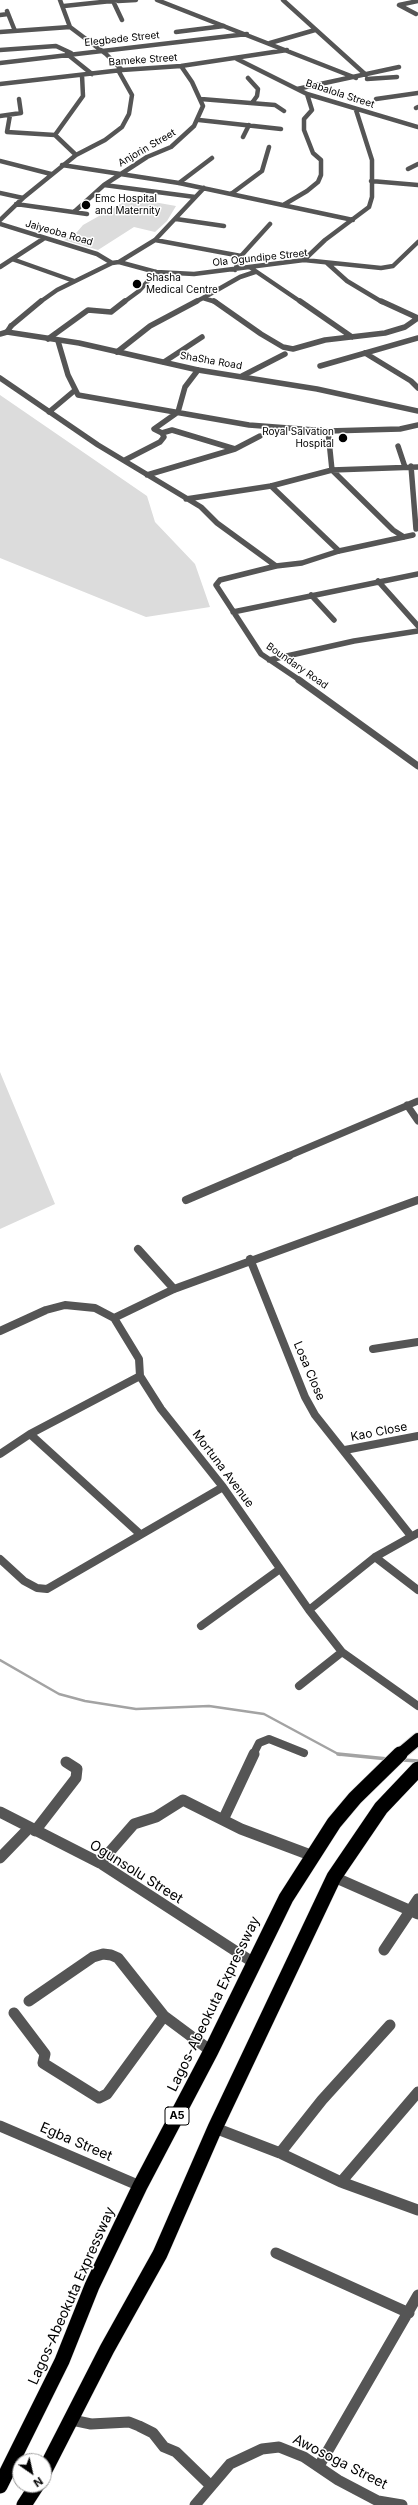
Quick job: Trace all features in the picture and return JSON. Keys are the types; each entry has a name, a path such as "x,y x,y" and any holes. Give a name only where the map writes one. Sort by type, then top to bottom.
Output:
{"highway":[{"name":"Lagos-Abeokuta Expressway","path":"2,2480 62,2361 92,2286 140,2186 211,2051 286,1898 334,1823 386,1766 418,1739"},
{"path":"52,2457 107,2349 160,2254 215,2128 334,1877 381,1808 417,1770"},
{"path":"24,2505 32,2493"}],"street":[{"path":"0,220 16,204 62,165 76,155 116,134 129,114 132,94 120,70 101,50 70,27 64,6 60,0"},
{"path":"64,6 136,0"},
{"path":"157,0 270,43 356,78"},
{"path":"284,1 290,0"},
{"path":"416,14 399,5 418,0"},
{"path":"117,1 122,20"},
{"path":"284,1 366,76"},
{"path":"0,15 8,12 15,31"},
{"path":"176,32 225,26"},
{"path":"0,32 70,27"},
{"path":"270,43 315,30"},
{"name":"Elegbede Street","path":"0,63 69,53 247,34"},
{"path":"0,50 56,46 69,53 92,74"},
{"name":"Bameke Street","path":"0,84 120,70 181,66 238,59 287,50"},
{"name":"Babalola Street","path":"238,59 307,94 356,110 418,127"},
{"path":"181,66 201,99 280,106 284,111"},
{"path":"297,89 366,76 399,67"},
{"path":"55,135 84,96 82,75"},
{"path":"346,80 397,77"},
{"path":"248,78 258,89 257,96 252,103"},
{"path":"376,99 418,93"},
{"path":"285,204 307,192 318,182 321,175 321,160 313,153 304,130 304,119 312,110 307,94"},
{"path":"0,116 21,113 19,99"},
{"name":"Anjorin Street","path":"74,212 104,185 122,173 147,157 167,149 182,140 198,120 203,106 201,99"},
{"path":"304,260 324,240 369,207 372,197 370,181 372,160 356,110"},
{"path":"10,115 7,132 55,135 76,155"},
{"path":"198,120 281,129"},
{"path":"243,137 249,125"},
{"path":"231,194 254,179 262,171 269,147"},
{"path":"179,183 212,158"},
{"path":"0,161 51,174"},
{"path":"408,169 418,164"},
{"path":"62,165 122,173 179,183 285,204 353,220"},
{"path":"370,181 418,184"},
{"path":"104,185 195,197"},
{"path":"0,334 7,332 23,314 46,297 74,281 112,263 120,262 155,240 166,226 176,219 204,188"},
{"path":"0,193 23,198"},
{"path":"16,204 87,214"},
{"path":"176,219 224,226"},
{"name":"Jaiyeoba Road","path":"0,224 97,254 112,263"},
{"path":"235,270 241,256 270,224"},
{"path":"0,267 43,238"},
{"path":"155,240 241,256"},
{"name":"Ola Ogundipe Street","path":"120,262 156,272 194,274 235,270 254,270 304,260 389,268 418,242"},
{"path":"12,260 74,281"},
{"path":"203,298 211,299 261,334 288,349 296,349 325,340 385,333 405,327 418,318 392,308 360,289 347,281 327,263"},
{"path":"117,352 150,326 254,270 352,337"},
{"path":"48,339 88,310 111,312 139,291 156,272"},
{"name":"ShaSha Road","path":"7,332 117,352 198,370 317,389 418,411"},
{"path":"164,362 202,337"},
{"path":"320,366 418,338"},
{"path":"58,341 74,391 78,395 249,425 328,431 400,429 418,425"},
{"path":"365,353 411,381 418,388"},
{"path":"242,376 285,354"},
{"path":"125,460 160,442 164,437 162,433 154,427 178,412 185,387 198,370"},
{"path":"0,378 98,445 125,460 186,499 276,566"},
{"path":"411,381 418,379"},
{"path":"49,412 74,391"},
{"path":"162,433 172,430 235,449"},
{"path":"328,431 332,470 393,530 404,537"},
{"path":"147,475 235,449 260,436"},
{"path":"398,446 408,467 415,496 413,513 418,541"},
{"path":"186,499 272,486 332,470 418,466"},
{"path":"272,486 339,551"},
{"name":"Boundary Road","path":"415,531 404,537 339,551 302,563 276,566 217,582 216,584 254,646 269,660 334,704 418,766"},
{"path":"232,612 378,580 418,574"},
{"path":"378,580 418,626"},
{"path":"310,595 334,620"},
{"path":"269,660 354,641 418,631"},
{"path":"186,1200 418,1101"},
{"path":"407,1106 418,1121"},
{"path":"0,1331 46,1310 65,1305 81,1305 95,1308 114,1318 174,1289 250,1259 418,1200"},
{"path":"138,1249 174,1289"},
{"name":"Losa Close","path":"250,1259 305,1397 315,1415 345,1450 359,1472 415,1535"},
{"name":"Mortuna Avenue","path":"114,1318 138,1359 140,1376 161,1409 223,1488 309,1610 342,1652 418,1706"},
{"path":"374,1349 418,1342"},
{"path":"0,1454 30,1434 140,1376"},
{"path":"30,1434 140,1534"},
{"name":"Kao Close","path":"345,1450 418,1436"},
{"path":"0,1559 24,1582 37,1588 46,1589 223,1488"},
{"path":"309,1610 375,1557 415,1535"},
{"path":"375,1557 418,1590"},
{"path":"201,1626 280,1569"},
{"path":"299,1686 342,1652"},
{"path":"223,1820 259,1743 269,1739 304,1753"},
{"path":"0,1858 32,1829 76,1778 78,1772 77,1769 66,1762"},
{"path":"100,1863 134,1824 156,1817 183,1800 241,1830 313,1856"},
{"name":"Ogunsolu Street","path":"0,1812 100,1863 254,1963"},
{"path":"334,1877 414,1912"},
{"path":"384,1950 414,1912 418,1899"},
{"path":"30,2001 93,1957 103,1954 118,1958 164,2016 211,2051"},
{"path":"14,2013 45,2054 43,2063 99,2098 107,2094 164,2016"},
{"path":"280,2153 322,2100 390,2025"},
{"path":"341,2182 418,2092"},
{"name":"Egba Street","path":"0,2126 140,2186"},
{"path":"215,2128 280,2153 341,2182 418,2210"},
{"path":"276,2254 409,2313"},
{"path":"319,2466 409,2313 418,2295"},
{"path":"72,2420 91,2424 129,2422 140,2426 153,2434 164,2447 176,2452 210,2485"},
{"name":"Awosoga Street","path":"195,2505 210,2485 230,2464 241,2457 262,2449 279,2447 319,2466 338,2480 377,2503 402,2505"}],"shaded area":[{"path":"131,198 176,206 167,221 155,232 134,227 98,250 64,240 77,232 83,225"},
{"path":"0,395 147,496 155,522 195,564 210,607 146,617 0,558"},
{"path":"0,1072 55,1204 0,1229"}],"waterway":[{"path":"0,1660 59,1694 85,1701 136,1709 209,1706 264,1714 338,1754"},
{"path":"338,1754 388,1759"},
{"path":"403,1760 418,1761"}],"place":[{"name":"Emc Hospital and Maternity","path":"86,205"},
{"name":"Shasha Medical Centre","path":"137,284"},
{"name":"Royal Salvation Hospital","path":"343,438"}]}
